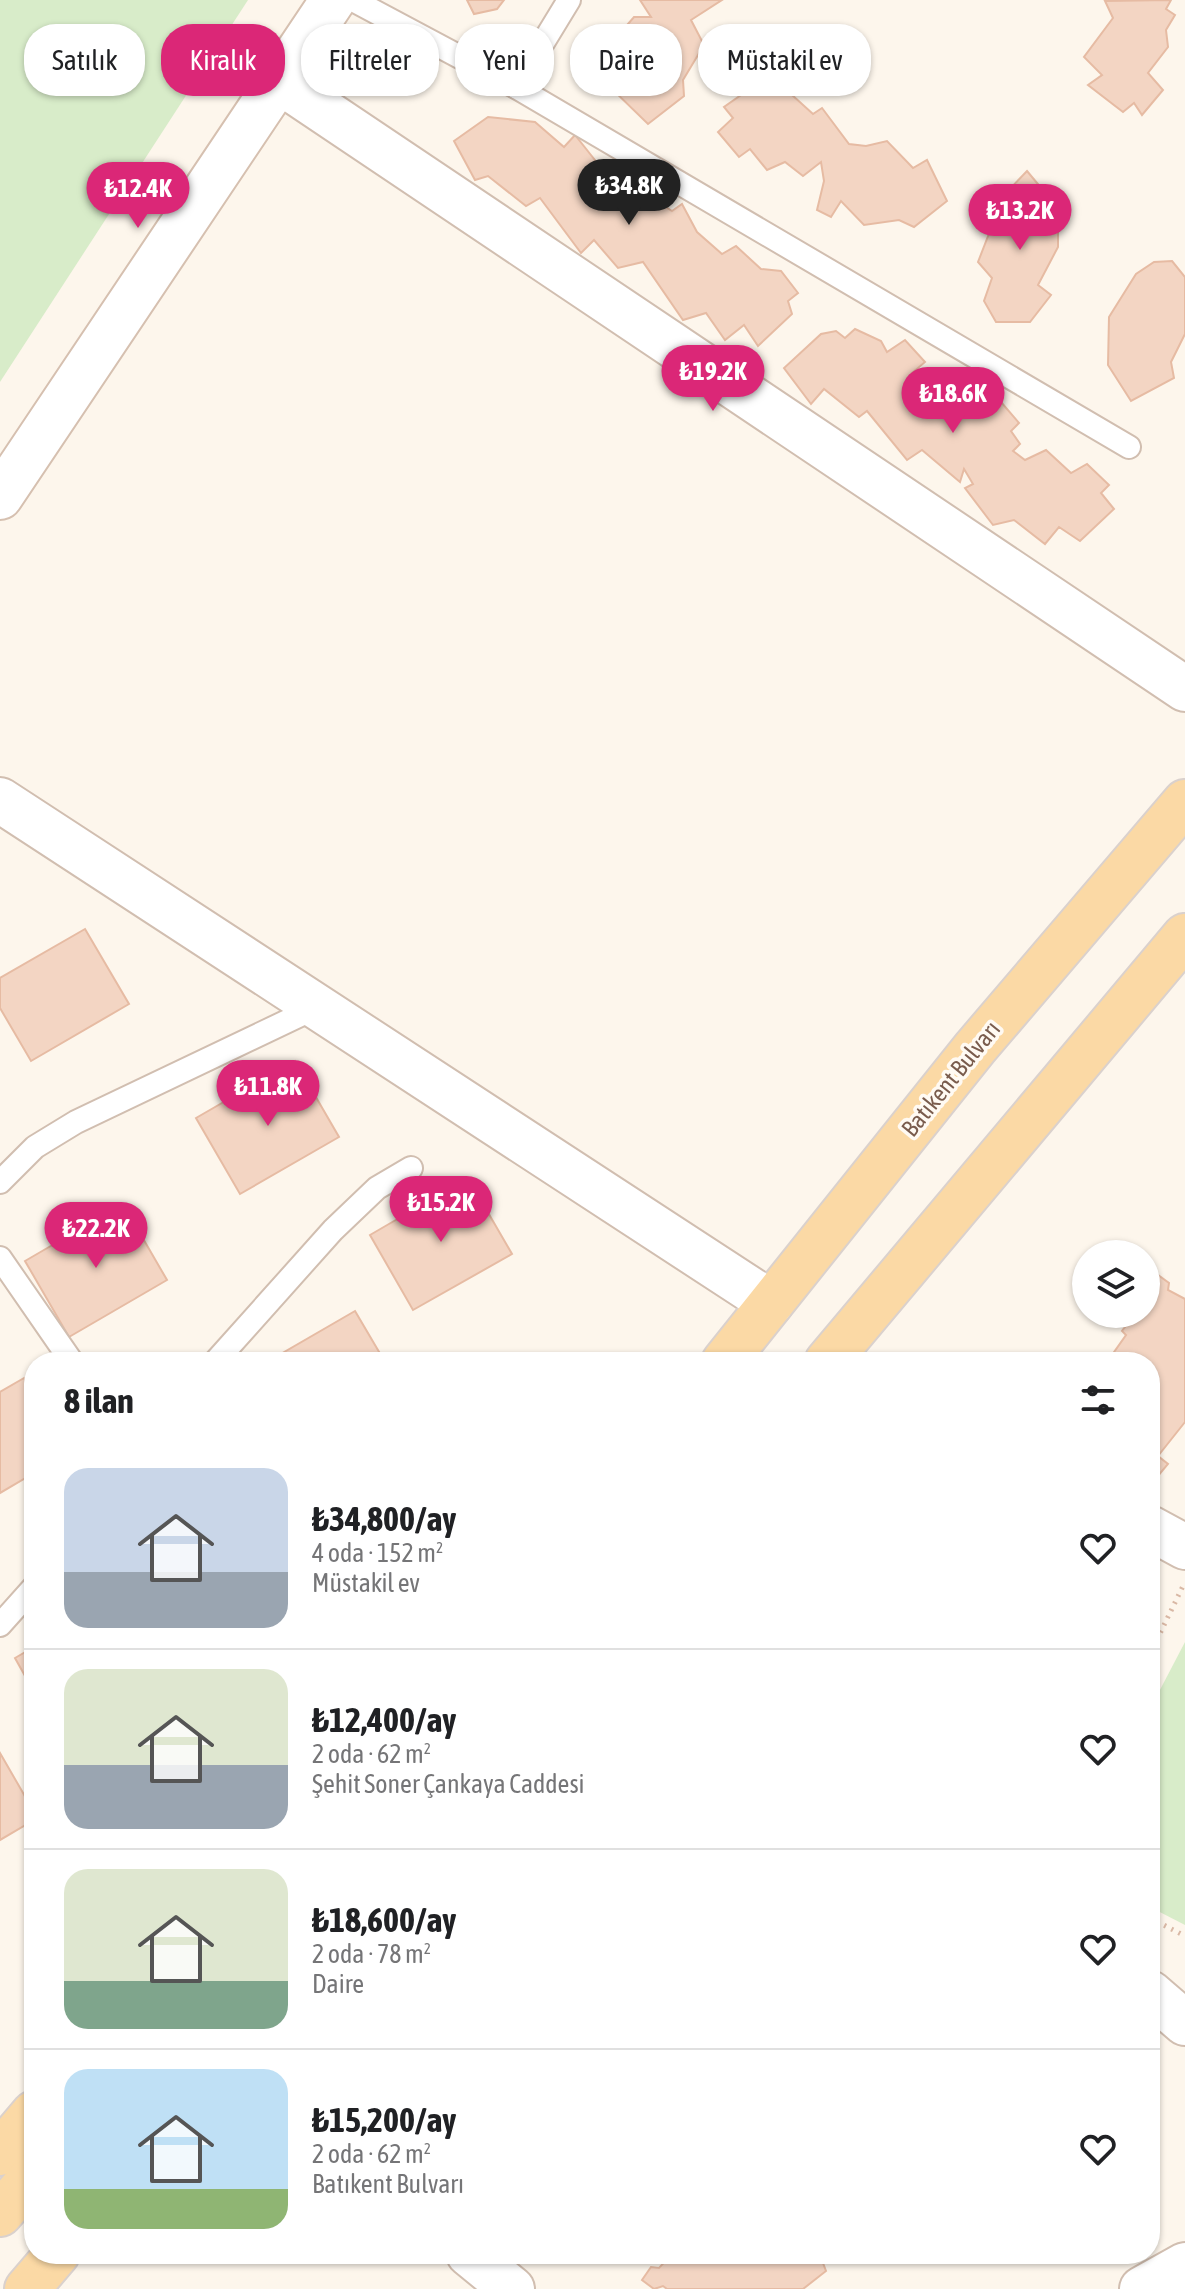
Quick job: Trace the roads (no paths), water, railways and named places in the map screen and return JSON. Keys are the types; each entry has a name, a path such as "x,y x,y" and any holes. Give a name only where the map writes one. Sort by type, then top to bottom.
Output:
{"main road":[{"name":"Batıkent Bulvarı","path":"732,1352 975,1048 1185,802"},
{"path":"843,1352 1185,936"},
{"path":"0,2153 24,2125"},
{"path":"0,2214 24,2186"},
{"path":"27,2289 48,2264"},
{"path":"51,2289 72,2264"}],"street":[{"path":"285,72 333,0"},
{"path":"285,85 1185,689"},
{"path":"0,497 269,96"},
{"path":"0,800 771,1303"},
{"path":"1160,1533 1185,1547"},
{"path":"1160,2002 1185,2023"},
{"path":"481,2264 512,2289"},
{"path":"1142,2289 1185,2265"}],"lane":[{"path":"353,0 455,54"},
{"path":"554,25 569,0"},
{"path":"531,96 1129,447"},
{"path":"0,1182 35,1147 76,1122 317,1007"},
{"path":"224,1352 333,1230 377,1188 411,1168"},
{"path":"0,1258 65,1352"},
{"path":"0,1625 24,1598"}]}
